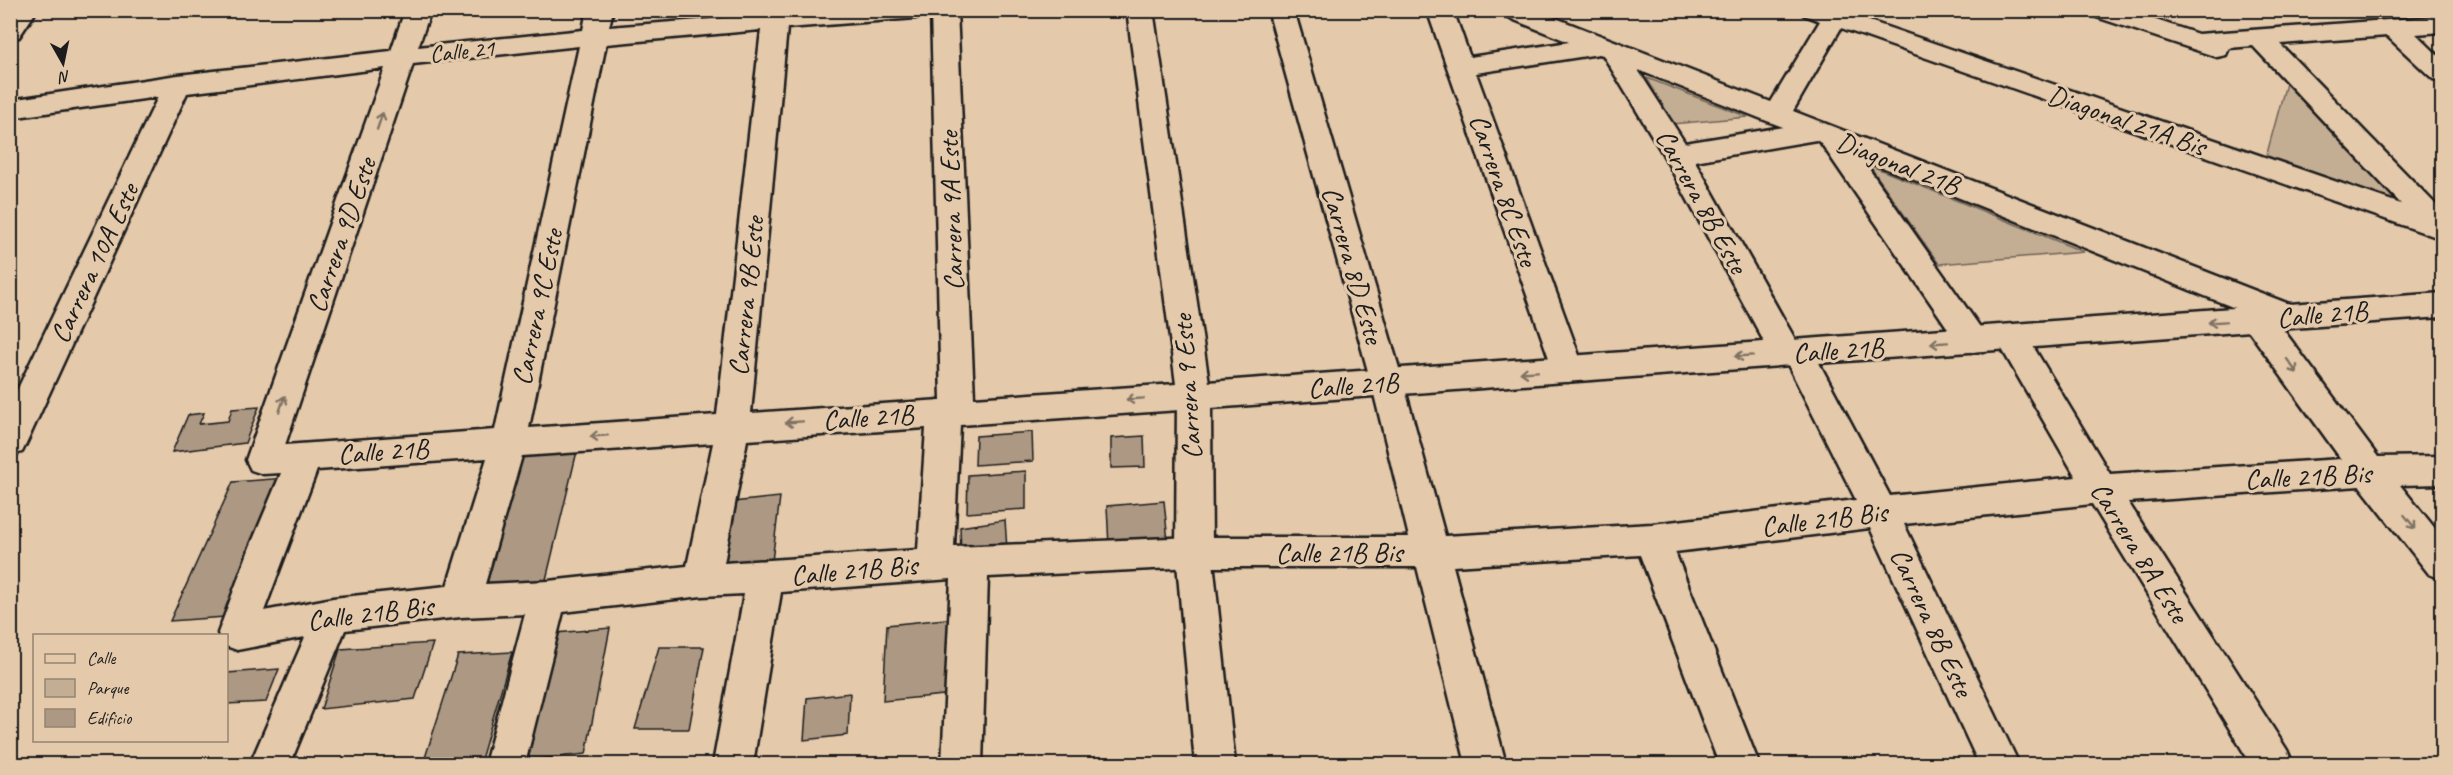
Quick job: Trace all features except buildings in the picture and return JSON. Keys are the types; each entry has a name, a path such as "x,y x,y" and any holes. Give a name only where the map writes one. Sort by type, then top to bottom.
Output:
{"street":[{"path":"10,31 25,10"},
{"name":"Carrera 9D Este","path":"263,460 418,10"},
{"name":"Calle 21","path":"10,109 178,84 402,57 597,24 916,10"},
{"name":"Carrera 9A Este","path":"944,10 953,563 962,765"},
{"name":"Carrera 9 Este","path":"1140,10 1194,396 1194,552 1215,765"},
{"name":"Carrera 8D Este","path":"1281,10 1387,382 1486,765"},
{"name":"Carrera 8C Este","path":"1440,10 1568,369"},
{"name":"Diagonal 21B","path":"1510,10 1777,115 2271,317"},
{"path":"2099,10 2299,76"},
{"path":"1777,115 1828,13"},
{"name":"Diagonal 21A Bis","path":"1828,13 2442,229"},
{"name":"Carrera 9B Este","path":"702,580 733,427 776,16"},
{"name":"Carrera 9C Este","path":"461,601 509,442 597,24"},
{"path":"2197,42 2442,24"},
{"path":"2392,27 2442,73"},
{"path":"2259,37 2299,76 2442,229"},
{"path":"1461,67 1607,48"},
{"name":"Carrera 8B Este","path":"1607,48 1677,153 1880,512 1999,765"},
{"name":"Carrera 10A Este","path":"10,442 178,84"},
{"path":"1677,153 1824,134 1973,340"},
{"name":"Calle 21B","path":"263,460 1194,396 2442,305"},
{"path":"2271,317 2369,471 2442,563"},
{"name":"Carrera 8A Este","path":"2011,337 2101,489 2273,765"},
{"name":"Calle 21B Bis","path":"305,457 268,547 237,633 333,615 461,601 548,597 702,580 765,578 953,563 1194,552 1431,552 1652,539 2101,489 2369,471 2442,470"},
{"path":"1652,539 1739,765"},
{"path":"733,765 765,578"},
{"path":"505,765 548,597"},
{"path":"270,765 333,615"}],"green space":[{"path":"2288,76 2419,212 2266,157"},
{"path":"1647,78 1748,117 1672,124"},
{"path":"1869,165 2084,252 1939,264"}]}
